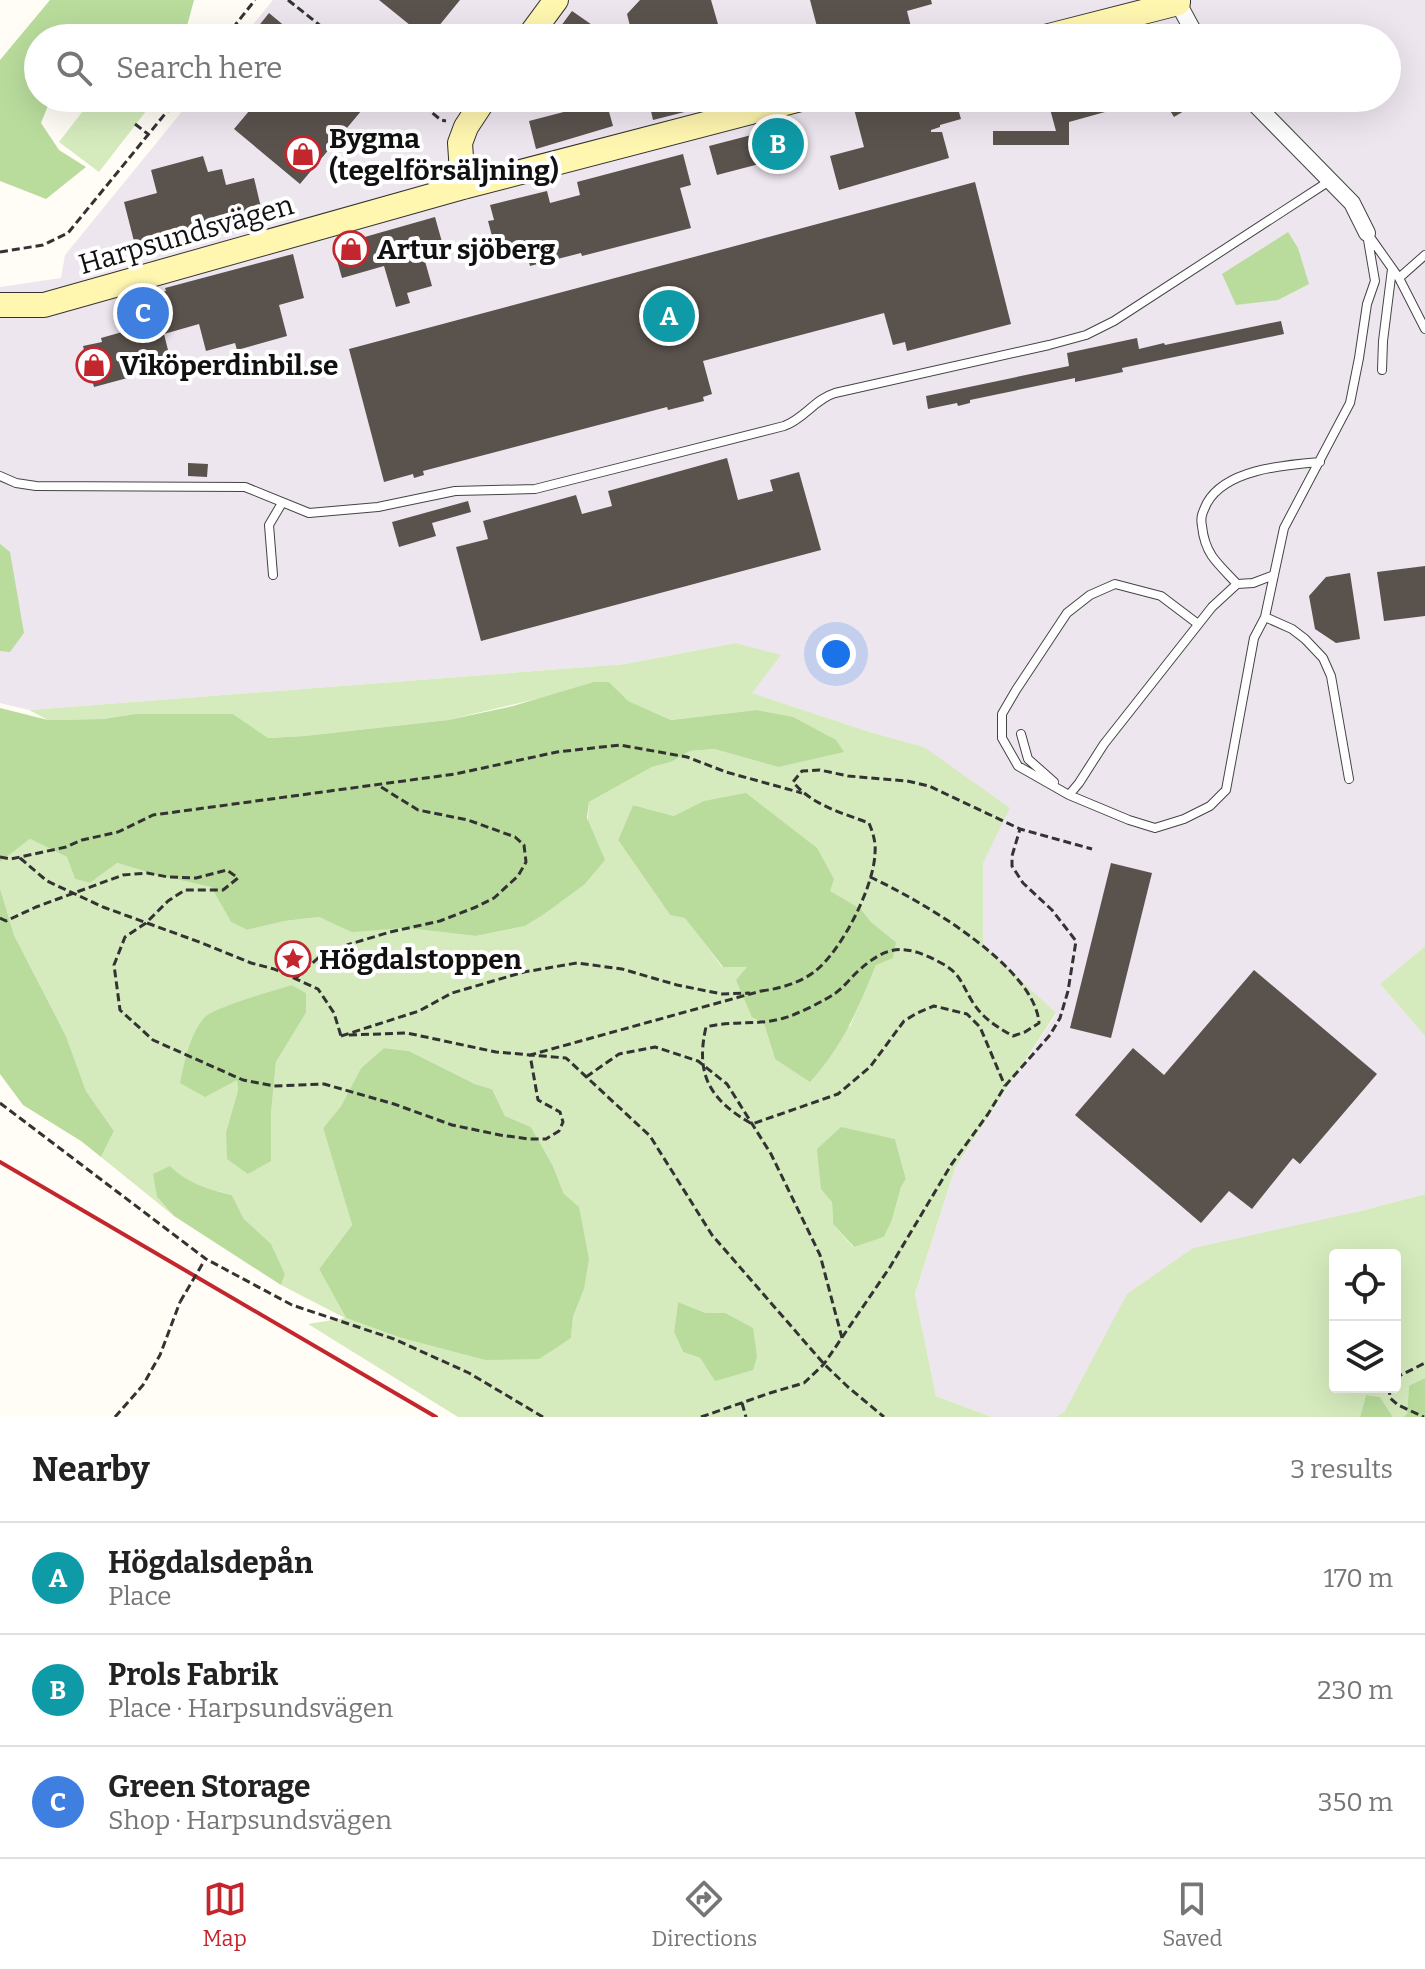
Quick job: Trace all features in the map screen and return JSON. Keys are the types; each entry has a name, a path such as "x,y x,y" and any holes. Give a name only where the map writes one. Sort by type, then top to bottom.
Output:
{"street":[{"path":"538,24 556,0"},
{"path":"1094,24 1178,2 1190,24"},
{"path":"463,187 460,143 476,112"},
{"name":"Harpsundsvägen","path":"0,305 44,305 463,187 751,112"},
{"path":"1263,112 1352,203 1367,233"}],"lane":[{"path":"0,476 16,483 36,486 245,487 309,513 378,507 455,491 535,489 784,426 800,418 827,395 1086,335 1114,321 1331,180"},
{"path":"1367,233 1399,278 1425,329"},
{"path":"1198,624 1161,596 1115,584 1090,595 1067,613 1002,714 1002,738 1018,766 1069,795 1155,828 1184,819 1210,806 1226,790 1254,638 1265,617 1284,528 1350,403 1367,304 1375,281 1367,233"},
{"path":"1399,278 1425,255"},
{"path":"1382,370 1392,269"},
{"path":"1237,584 1211,555 1203,536 1200,517 1212,495 1230,482 1255,472 1280,465 1320,462"},
{"path":"273,575 269,525 282,503"},
{"path":"1069,795 1104,744 1212,607 1237,584 1253,583 1274,575"},
{"path":"1265,617 1292,629 1323,658 1331,676 1349,779"},
{"path":"1021,734 1028,759 1069,795"}],"path":[{"path":"236,24 255,0"},
{"path":"288,0 318,24"},
{"path":"0,252 43,245 68,233 167,112"},
{"path":"431,112 441,120 466,127"},
{"path":"135,124 149,134"},
{"path":"0,857 20,858 118,832 153,815 455,774 557,752 620,745 687,757 726,772 802,793"},
{"path":"530,1055 793,983 813,973 829,957 855,917 870,877 876,852 874,836 869,823 815,802 802,793 793,782 802,771 820,770 929,786 1020,829 1092,849"},
{"path":"295,979 318,958 347,945 440,921 494,898 518,876 526,862 524,845 515,837 468,820 418,810 379,785"},
{"path":"701,1417 804,1383 824,1364 890,1267 951,1165 1005,1086 1050,1035 1060,1018 1076,941 1052,910 1023,883 1012,866 1020,829"},
{"path":"20,858 47,881 103,907 274,969 318,989 334,1013 341,1036"},
{"path":"0,918 6,921 123,875 147,873 196,878 227,870 238,878 223,890 185,890 125,937 114,965 120,1010 153,1040 243,1080 274,1086 324,1084 452,1125 529,1139 546,1139 559,1131 563,1122 560,1112 538,1100 530,1055"},
{"path":"870,877 937,914 999,961 1027,990 1038,1013 1039,1023 1013,1036 991,1023 973,1003 961,979 946,966 923,954 900,948 875,956 833,994 786,1018 706,1027 704,1065 706,1080 712,1090 731,1112 752,1124 838,1094 870,1067 904,1021 934,1006 967,1014 980,1027 1005,1086"},
{"path":"341,1036 419,1011 452,993 524,972 577,963 622,969 722,994 761,991"},
{"path":"341,1036 407,1033 496,1052 566,1058 650,1136 712,1235 824,1364 884,1417"},
{"path":"586,1077 619,1054 655,1047 698,1061 727,1084 771,1154 820,1255 842,1338"},
{"path":"0,1103 205,1261 292,1305 394,1339 469,1373 543,1417"},
{"path":"115,1417 143,1385 160,1355 180,1302 205,1261"},
{"path":"1401,1375 1425,1363"},
{"path":"1390,1393 1390,1398 1398,1405 1424,1417"},
{"path":"742,1403 746,1417"}],"shaded area":[{"path":"273,0 1425,0 1425,946 1380,984 1425,1036 1425,1194 1357,1212 1056,1417 992,1417 936,1396 915,1294 955,1168 1056,1014 983,946 983,863 924,747 752,693 735,643 625,664 29,710 0,703 0,287 61,278 65,255 182,112 1401,112 1401,24 253,24"}],"green space":[{"path":"50,0 194,0 188,24 30,24"},
{"path":"24,31 24,112 45,112 41,123 59,150 86,167 46,199 0,181 0,60"},
{"path":"82,112 145,112 99,172 59,142"},
{"path":"1288,232 1298,248 1309,284 1278,300 1236,305 1222,274"},
{"path":"0,544 10,552 24,633 10,652 0,651"},
{"path":"735,643 781,655 752,693 924,747 1010,808 983,863 983,945 1056,1013 955,1168 915,1294 936,1396 992,1417 458,1417 308,1324 345,1318 281,1285 285,1274 271,1245 244,1219 232,1195 201,1187 181,1177 157,1197 174,1216 101,1157 114,1131 86,1091 66,1036 14,935 0,888 0,862 30,839 67,857 75,879 90,883 117,863 211,887 231,922 247,930 319,917 352,931 406,928 476,936 525,926 584,885 589,802 652,767 671,762 690,751 714,749 778,767 756,710 671,720 627,701 609,682 448,720 267,738 233,714 136,714 103,719 48,720 29,710 625,664","holes":["633,805 674,816 861,909 871,922 896,942 876,965 850,1026 775,1059 748,967 722,967 685,917 670,915 618,840","291,985 306,1013 276,1062 271,1161 226,1132 238,1090 237,1079 205,1017","384,1048 409,1051 475,1084 492,1089 505,1116 531,1127 553,1166 564,1194 584,1289 573,1317 571,1338 485,1360 401,1338 346,1318 319,1269 352,1225 323,1128 341,1106 361,1068","875,1135 895,1139 906,1179 884,1237 853,1247 833,1224 832,1202","678,1302 706,1313 725,1313 715,1380 700,1358 683,1352 674,1332"]},
{"path":"594,682 609,682 628,701 671,720 756,710 793,717 836,740 844,752 778,767 714,749 690,751 671,762 652,767 589,802 587,818 605,860 584,885 525,926 476,936 406,928 352,932 319,917 247,930 231,922 211,887 117,863 90,883 75,879 67,857 30,839 0,862 0,708 48,720 103,719 135,714 233,714 268,738 448,720 513,706"},
{"path":"746,793 817,848 834,879 830,891 861,909 871,922 896,942 893,958 876,965 841,1040 810,1082 775,1059 764,1023 752,1017 736,980 747,967 723,967 685,918 670,915 618,840 633,805 674,816 704,801"},
{"path":"0,888 14,935 66,1036 86,1091 114,1131 101,1157 23,1105 0,1074"},
{"path":"1425,946 1425,1036 1380,984"},
{"path":"291,985 306,993 306,1013 276,1062 271,1161 248,1174 227,1159 226,1132 238,1090 237,1080 205,1097 180,1083 191,1041 204,1018 231,1004"},
{"path":"384,1048 409,1051 475,1084 492,1089 505,1116 531,1127 553,1166 564,1194 579,1207 589,1259 584,1289 573,1317 571,1338 539,1359 485,1360 401,1338 346,1318 319,1269 352,1225 323,1128 341,1106 361,1068"},
{"path":"841,1127 895,1139 906,1179 884,1237 854,1247 833,1224 832,1202 821,1189 817,1149"},
{"path":"170,1166 191,1182 232,1195 244,1219 271,1244 285,1274 281,1285 174,1216 157,1197 153,1174"},
{"path":"1425,1194 1425,1378 1409,1387 1407,1415 1393,1417 1380,1397 1366,1395 1360,1417 1056,1417 1065,1411 1127,1294 1193,1248"},
{"path":"678,1302 706,1313 725,1313 753,1328 757,1357 753,1370 715,1381 700,1358 683,1352 674,1332"},
{"path":"1425,1378 1425,1417 1403,1417 1407,1414 1409,1386"},
{"path":"1366,1395 1380,1397 1393,1417 1360,1417"}],"building":[{"path":"379,0 460,0 440,24 409,24"},
{"path":"640,0 711,0 718,24 630,24 627,14"},
{"path":"810,0 931,0 932,4 907,11 910,24 816,24"},
{"path":"572,11 591,24 562,24"},
{"path":"269,13 282,24 260,24"},
{"path":"248,112 360,112 300,184 234,129"},
{"path":"564,112 609,112 613,126 536,149 529,121"},
{"path":"651,112 685,112 653,120"},
{"path":"855,112 959,112 961,119 931,130 942,132 949,158 839,190 830,156 864,147"},
{"path":"1051,112 1105,112 1069,122 1069,145 993,145 993,131 1056,131"},
{"path":"798,123 806,152 717,175 709,146"},
{"path":"683,154 691,185 680,188 691,228 530,266 527,255 499,262 488,221 494,220 490,205 547,191 550,203 580,195 577,182"},
{"path":"203,156 208,172 222,169 226,185 254,178 263,216 236,223 238,231 138,257 124,202 157,193 151,170"},
{"path":"975,182 1011,324 907,351 905,342 893,345 884,313 703,361 712,394 703,397 704,401 668,410 667,407 423,471 424,475 414,478 413,474 384,482 349,349"},
{"path":"435,217 442,242 421,247 432,286 407,293 410,303 396,307 384,266 342,278 333,246"},
{"path":"293,254 304,298 279,305 287,336 237,350 235,343 206,351 199,324 164,334 172,366 94,387 83,346 133,329 126,301"},
{"path":"1281,321 1284,334 1122,368 1123,372 1075,382 1075,378 970,400 970,403 958,406 957,403 928,409 926,396 1069,366 1067,353 1137,338 1139,349"},
{"path":"727,458 738,500 773,491 770,480 799,472 821,550 481,641 456,547 488,539 483,521 576,495 582,514 612,506 608,491"},
{"path":"188,463 208,464 207,477 188,476"},
{"path":"468,501 471,512 432,523 436,536 399,547 392,522"},
{"path":"1425,566 1425,616 1384,621 1377,572"},
{"path":"1350,573 1360,639 1336,643 1315,629 1309,596 1326,577"},
{"path":"1111,863 1152,873 1111,1038 1070,1028"},
{"path":"1254,970 1377,1074 1300,1164 1293,1158 1252,1209 1229,1191 1201,1223 1075,1115 1133,1048 1164,1075"}],"railway":[{"path":"0,1162 436,1417"}],"place":[{"name":"Prols Fabrik","path":"778,144"},
{"name":"Bygma (tegelförsäljning)","path":"303,154"},
{"name":"Artur sjöberg","path":"351,249"},
{"name":"Green Storage","path":"143,313"},
{"name":"Högdalsdepån","path":"669,316"},
{"name":"Viköperdinbil.se","path":"94,365"},
{"name":"Högdalstoppen","path":"293,959"}]}
